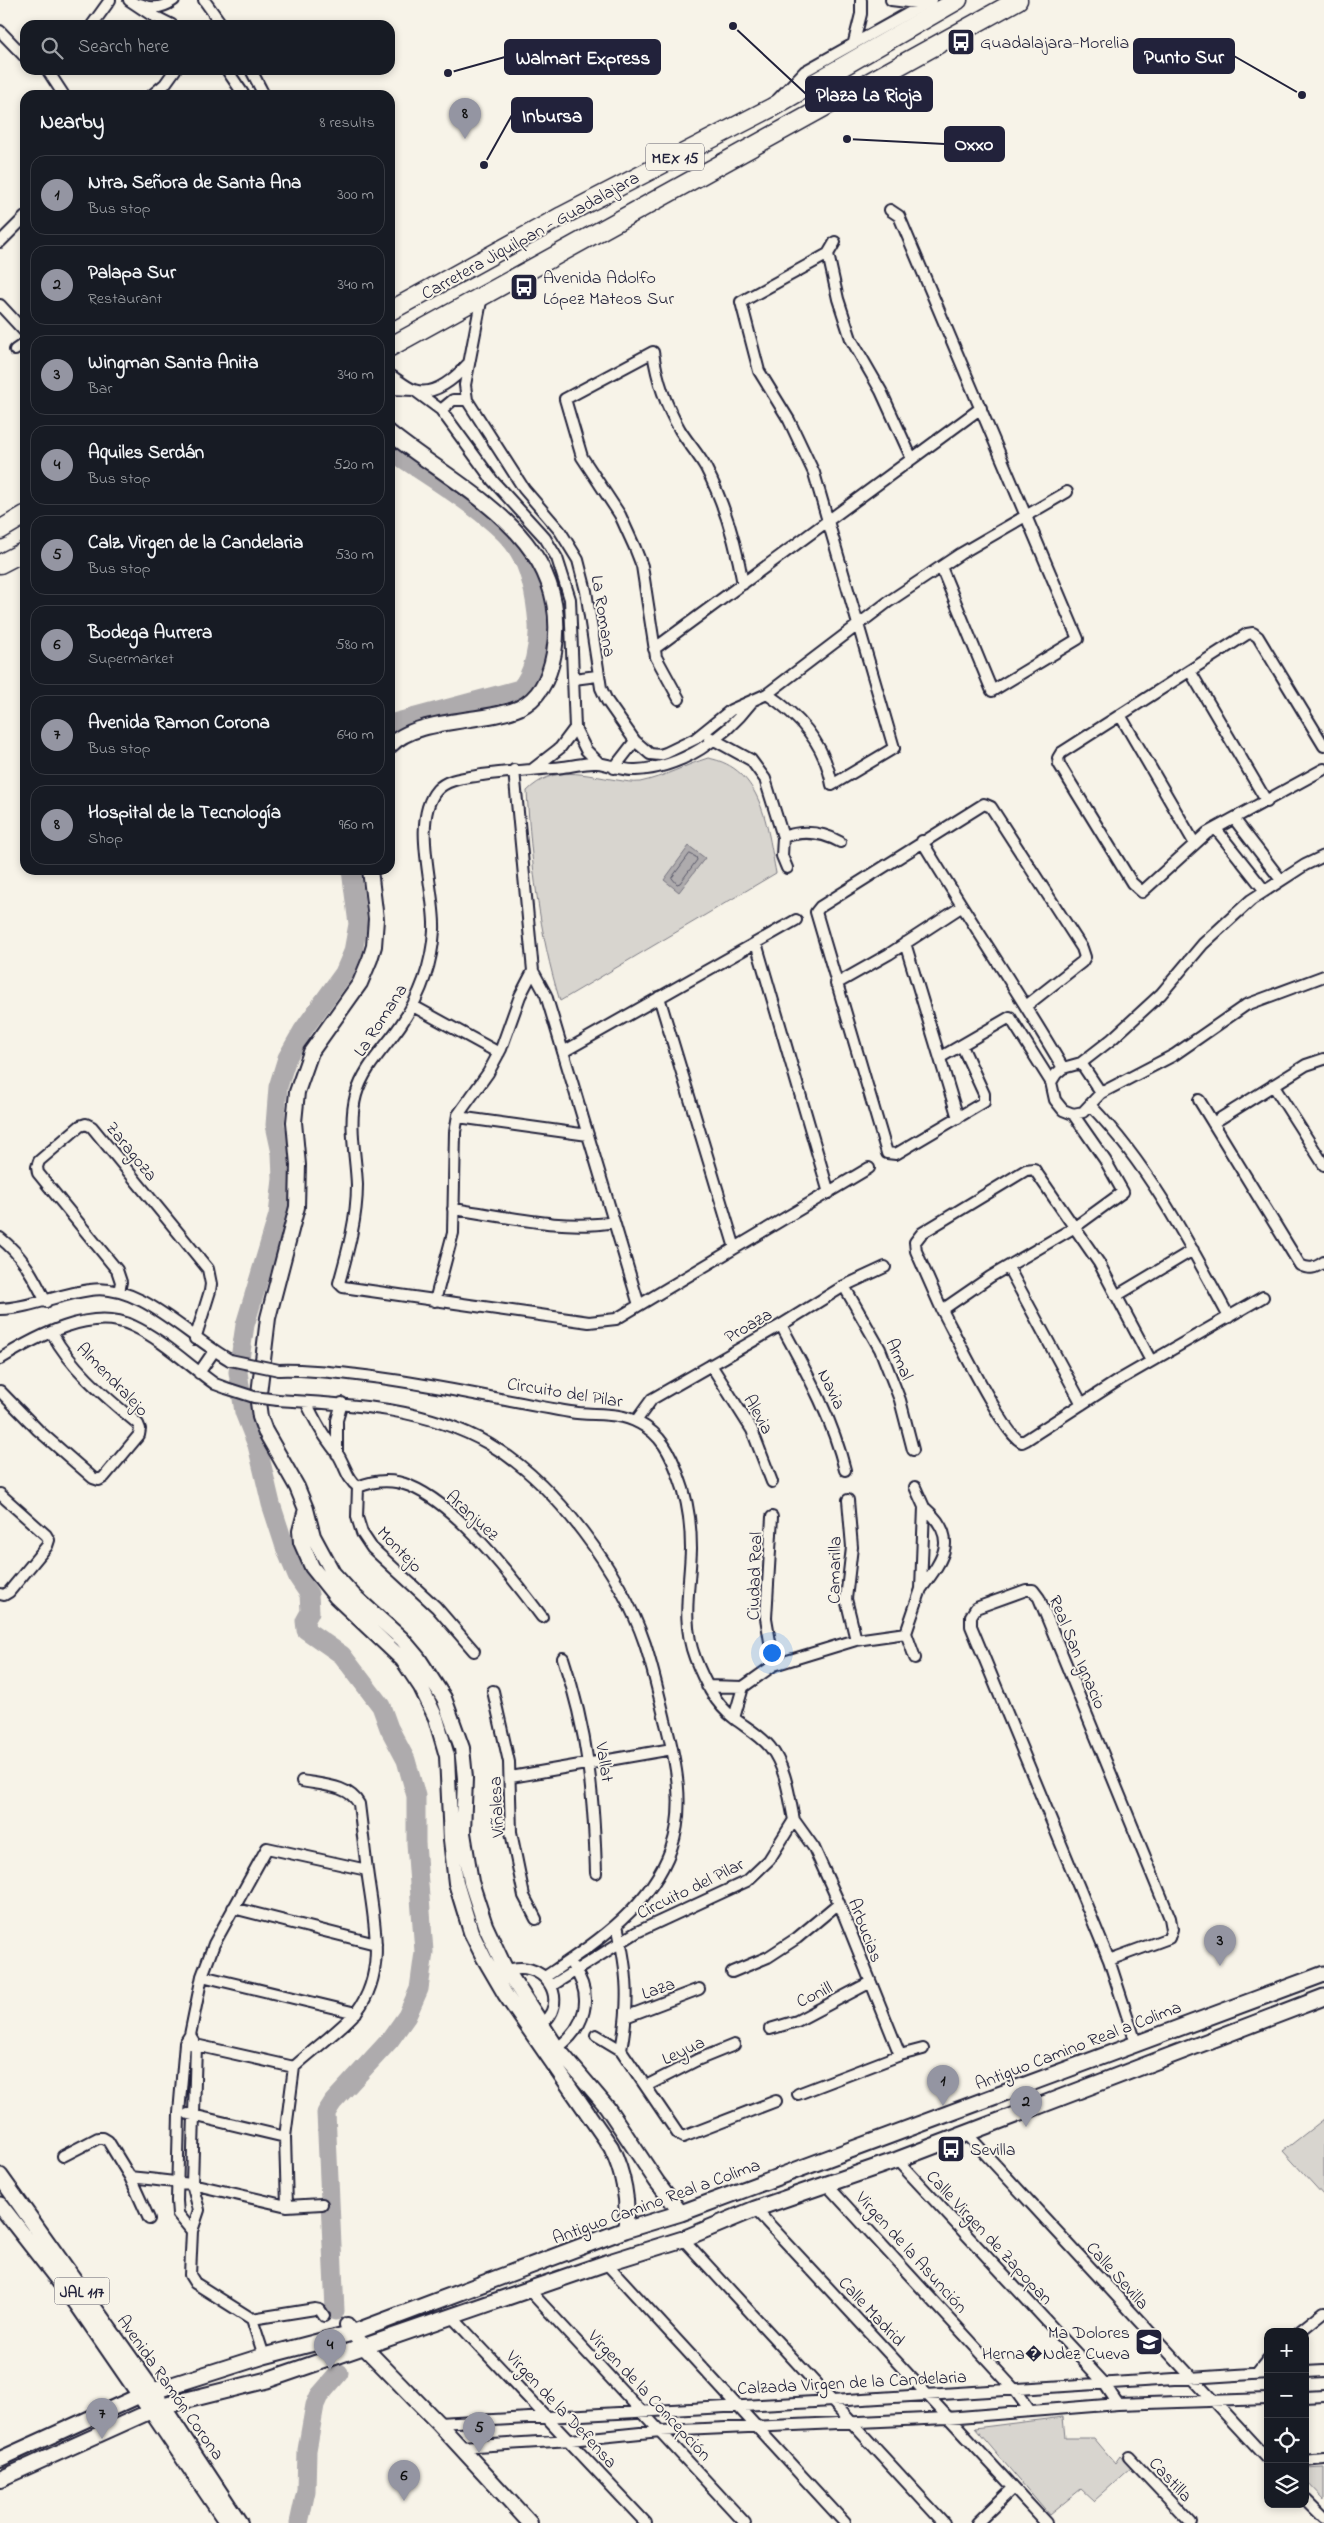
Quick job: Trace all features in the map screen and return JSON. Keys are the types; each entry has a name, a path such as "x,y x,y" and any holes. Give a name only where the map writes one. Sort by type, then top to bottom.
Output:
{"highway":[{"name":"Carretera Jiquilpan - Guadalajara","path":"395,306 562,216 771,108 958,0"},
{"name":"Carretera Jiquilpan - Guadalajara","path":"395,344 1018,0"},
{"path":"0,530 20,518"},
{"path":"0,564 20,553"}],"main road":[{"name":"Antiguo Camino Real a Colima","path":"264,2356 287,2349 313,2334 350,2329 473,2288 624,2230 681,2213 1324,1974"},
{"path":"157,2408 267,2380 453,2318 606,2263 683,2239 755,2209 897,2160 1324,1997"},
{"name":"Avenida Ramón Corona","path":"0,2176 157,2408"},
{"name":"Avenida Ramón Corona","path":"0,2205 147,2393"},
{"path":"147,2393 264,2356"}],"street":[{"path":"96,20 110,0"},
{"path":"130,0 148,8 160,7 174,0"},
{"path":"130,0 162,20"},
{"path":"204,0 218,20"},
{"path":"854,42 861,14 861,0"},
{"path":"892,0 928,2"},
{"path":"771,108 806,70 928,2"},
{"path":"0,31 20,52"},
{"path":"50,75 60,90"},
{"path":"158,90 171,75"},
{"path":"230,75 241,90"},
{"path":"254,75 261,90"},
{"path":"163,90 165,84"},
{"path":"890,210 899,216 1078,639 992,691 941,567"},
{"path":"0,242 20,222"},
{"path":"767,694 794,714 814,737 826,760 832,784 894,748 814,473 799,438 760,371 737,300 828,254 835,242"},
{"path":"828,254 838,300 851,338 881,391 912,459"},
{"path":"441,410 452,400 467,400 465,385 482,296"},
{"path":"0,305 20,327"},
{"path":"15,350 20,346"},
{"path":"678,699 665,678 654,649 642,566 620,515 582,457 565,400 653,352 659,383 672,415 705,466 726,512 738,555 743,584"},
{"path":"395,389 436,388 447,383 469,363"},
{"name":"La Romana","path":"395,378 441,410 492,482 545,538 557,558 570,599 575,728 586,750 599,763"},
{"name":"La Romana","path":"467,400 524,489 560,531 578,560 589,606 597,676 607,701 635,741 650,754 660,755 702,734"},
{"path":"654,649 981,408"},
{"path":"395,437 472,492 532,548 551,588 555,626 550,670 538,694 529,702 509,711 408,732 395,742"},
{"path":"787,868 782,856 783,837 765,779 751,760 702,734 731,710 767,694 858,625 941,567 1067,492"},
{"path":"1324,746 1258,637 1253,633 1247,634 1190,670 1061,753 1058,758 1059,764 1132,883 1142,892 1208,833 1235,820 1324,769"},
{"path":"1190,670 1267,802"},
{"path":"574,679 597,676"},
{"name":"La Romana","path":"435,1302 343,1287 339,1283 355,1214 357,1187 353,1120 356,1097 371,1062 400,1027 428,971 434,929 425,827 434,795 447,783 459,779 514,770 599,763 614,768 634,770 664,766 688,756 713,739 739,719 751,702"},
{"path":"1120,715 1195,844"},
{"path":"533,769 560,748 575,728"},
{"path":"614,768 635,741"},
{"path":"514,770 533,971 546,995 639,1305"},
{"path":"962,1046 985,1098 981,1104 896,1154 887,1153 817,916 818,909 980,805 988,804 1082,948 1085,956 1082,962 1026,1006"},
{"path":"1235,820 1281,880"},
{"path":"1216,829 1265,891"},
{"path":"783,837 804,832 817,833 840,842"},
{"path":"922,841 961,907 1026,1006 1063,1068"},
{"path":"1051,1082 1063,1068 1081,1063 1112,1039 1161,994 1203,944 1251,900 1304,865 1324,856"},
{"path":"371,875 376,919 374,946 370,959 360,983 314,1047 300,1079 297,1092 294,1122 298,1165 297,1207 274,1288 263,1348 261,1386 258,1402 260,1418 265,1431 283,1460 306,1509 313,1536 333,1573 411,1649 437,1686 449,1710 462,1748 465,1778 463,1833 471,1882 501,1974 537,2027 581,2106 616,2157 627,2204 624,2230"},
{"path":"836,984 961,907"},
{"path":"563,1052 796,920"},
{"path":"756,943 829,1193"},
{"path":"905,943 958,1118"},
{"path":"533,971 520,996 499,1053 458,1117 454,1142 453,1234 448,1261 435,1302 589,1322 616,1319 869,1168"},
{"path":"941,1057 1010,1016 1051,1082 1055,1100 1063,1110 1073,1114 1083,1112 1091,1106 1101,1093 1174,1054 1246,1006 1324,976"},
{"path":"659,997 735,1248"},
{"path":"412,1006 499,1053"},
{"path":"1213,1123 1306,1065 1324,1059"},
{"path":"1081,1063 1101,1093"},
{"path":"1272,1085 1324,1165"},
{"path":"1199,1100 1300,1265 1307,1269 1315,1268 1324,1262"},
{"path":"1091,1106 1122,1140 1144,1172 1193,1250 1228,1317"},
{"path":"942,1310 1008,1267 1075,1227 1123,1192 1105,1160 1073,1114"},
{"path":"458,1117 588,1134"},
{"name":"Zaragoza","path":"119,1292 121,1282 117,1270 38,1173 39,1161 80,1126 86,1124 92,1128 208,1269 210,1291 195,1339"},
{"path":"1152,1362 1099,1263 1038,1172 1030,1168 922,1233 915,1242 916,1251 942,1310 993,1406 1018,1441 1026,1440 1082,1404 1263,1297"},
{"path":"454,1209 562,1224 593,1225 614,1222"},
{"path":"0,1238 19,1255 30,1269 46,1302"},
{"path":"1116,1296 1193,1250"},
{"name":"Proaza","path":"636,1421 652,1399 781,1326 844,1286 885,1267"},
{"path":"1008,1267 1082,1404"},
{"name":"Armal","path":"844,1286 880,1349 900,1400 913,1450"},
{"name":"Circuito del Pilar","path":"0,1309 46,1302 92,1289 119,1292 143,1300 195,1339 230,1360 279,1370 303,1369 410,1380 570,1412 611,1415 636,1421 658,1437 666,1448 684,1492 690,1530 686,1624 689,1642 707,1686 716,1700 734,1718 759,1736 778,1760 784,1775 794,1820 769,1860 751,1878 637,1932 551,1986"},
{"name":"Circuito del Pilar","path":"0,1359 22,1346 79,1322 97,1319 122,1322 146,1333 199,1373 226,1388 254,1397 342,1403 390,1410 450,1425 491,1445 533,1476 577,1526 608,1569 644,1643 672,1749 678,1798 676,1833 656,1882 618,1924 545,1978"},
{"name":"Navia","path":"781,1326 821,1399 838,1440 845,1470"},
{"name":"Almendralejo","path":"0,1391 38,1430 93,1478 99,1480 104,1477 139,1435 140,1429 138,1424 81,1372 52,1333"},
{"path":"199,1373 214,1351"},
{"name":"Alevia","path":"711,1366 752,1430 772,1482"},
{"path":"306,1402 320,1432 337,1454 349,1478 358,1487"},
{"path":"337,1454 337,1420 342,1403"},
{"name":"Aranjuez","path":"358,1487 370,1482 394,1482 409,1486 428,1496 489,1551 542,1617"},
{"name":"Montejo","path":"358,1487 357,1517 362,1533 372,1548 436,1606 474,1651"},
{"path":"915,1487 924,1507 942,1525 945,1535 945,1549 940,1564 921,1589"},
{"path":"0,1494 46,1535 49,1540 47,1546 9,1592 4,1595 0,1594"},
{"name":"Camarilla","path":"848,1500 852,1547 846,1599 856,1640"},
{"path":"914,1658 906,1633 921,1589 924,1507"},
{"name":"Ciudad Real","path":"772,1517 766,1618 774,1665"},
{"name":"Real San Ignacio","path":"1109,1960 1168,1938 1172,1929 1170,1918 1039,1598 1033,1590 1026,1590 976,1608 971,1616 971,1626 1109,1960 1136,2043"},
{"path":"707,1686 743,1687 774,1665 856,1640 906,1633"},
{"name":"Vallat","path":"563,1658 576,1697 589,1764 596,1819 596,1873"},
{"path":"734,1718 743,1687"},
{"name":"Viñalesa","path":"493,1691 506,1741 511,1777 511,1832 524,1896 536,1919"},
{"path":"511,1777 672,1749"},
{"path":"287,2206 285,2137 294,2067 356,2013 368,1994 375,1976 376,1944 359,1804 354,1795 342,1790 302,1782"},
{"name":"Arbucias","path":"794,1820 814,1848 900,2055"},
{"path":"192,2231 178,2214 179,2113 188,2039 202,1976 214,1944 266,1848 367,1870"},
{"path":"732,1972 768,1956 797,1938 838,1903"},
{"path":"233,1908 376,1944"},
{"path":"618,1924 629,1992 628,2016 621,2050"},
{"path":"557,2048 570,2039 583,2016 586,2002 576,1971 569,1961"},
{"path":"501,1974 525,1968 536,1971 551,1986 554,2008 537,2027"},
{"path":"202,1976 356,2013"},
{"name":"Conill","path":"770,2029 796,2020 869,1983"},
{"name":"Laza","path":"628,2016 699,1989"},
{"path":"537,2027 557,2048 622,2127 657,2182 681,2213"},
{"path":"596,2034 621,2050 678,2134 683,2137 776,2101"},
{"path":"188,2039 196,2045 294,2067"},
{"path":"196,2045 192,2184 199,2210 192,2231 191,2279 252,2319 264,2356"},
{"name":"Leyua","path":"646,2086 697,2060 734,2045"},
{"path":"798,2094 900,2055 923,2049"},
{"path":"581,2106 596,2094"},
{"path":"179,2113 285,2137"},
{"name":"Calle Sevilla","path":"966,2133 1212,2402 1264,2456"},
{"path":"63,2156 98,2138 108,2141 130,2178 149,2219"},
{"name":"Calle Virgen de Zapopan","path":"897,2160 1104,2383 1118,2404"},
{"path":"130,2178 192,2184 287,2206 322,2204"},
{"name":"Virgen de la Asunción","path":"827,2184 1014,2389 1030,2411"},
{"name":"Calle Madrid","path":"755,2209 1046,2523"},
{"path":"683,2239 944,2523"},
{"path":"606,2263 845,2523"},
{"name":"Virgen de la Concepción","path":"530,2290 746,2523"},
{"path":"252,2319 315,2309 320,2310 324,2316"},
{"path":"1305,2328 1323,2315"},
{"name":"Virgen de la Defensa","path":"453,2318 571,2440 646,2523"},
{"path":"350,2329 364,2347 438,2423 530,2523"},
{"path":"1257,2373 1264,2364"},
{"path":"1309,2372 1324,2371"},
{"name":"Calzada Virgen de la Candelaria","path":"438,2423 832,2401 1104,2383 1192,2380 1264,2373"},
{"path":"0,2460 147,2393"},
{"path":"1309,2397 1324,2396"},
{"path":"460,2447 571,2440 660,2431 948,2418 1118,2404 1264,2399"},
{"path":"0,2479 157,2408"},
{"name":"Avenida Ramón Corona","path":"157,2408 176,2447 227,2523"},
{"name":"Avenida Ramón Corona","path":"157,2408 240,2523"},
{"name":"Castilla","path":"1129,2457 1190,2523"},
{"path":"1309,2460 1324,2459"},
{"path":"977,2523 1012,2488"},
{"path":"1309,2503 1324,2518"}],"shaded area":[{"path":"708,758 726,764 741,774 751,787 765,819 776,873 560,1001 541,923 531,844 527,791 548,777 559,774 581,774 628,782 640,782"},
{"path":"1324,2119 1324,2196 1283,2151"},
{"path":"1063,2417 1065,2438 1094,2438 1115,2463 1120,2456 1131,2468 1094,2501 1081,2489 1049,2515 975,2428"},
{"path":"1324,2468 1324,2500 1309,2484 1309,2469"}],"water":[{"path":"689,846 705,858 679,892 664,880"}],"waterway":[{"path":"395,453 493,522 517,548 526,565 532,585 538,625 536,650 532,667 525,683 520,689 395,723"},
{"path":"335,2311 326,2113 333,2102 390,2040 407,2016 419,1989 424,1952 416,1843 416,1796 406,1760 389,1728 381,1706 342,1655 306,1630 305,1621 310,1612 309,1594 297,1576 271,1504 257,1445 244,1412 238,1372 245,1325 278,1215 282,1179 281,1153 275,1125 278,1087 287,1058 303,1030 344,973 353,952 358,924 352,875"},
{"path":"299,2523 306,2491 307,2450 315,2405 319,2396 339,2373"}],"place":[{"name":"Plaza La Rioja","path":"733,26"},
{"name":"Guadalajara-Morelia","path":"961,42"},
{"name":"Walmart Express","path":"448,73"},
{"name":"Punto Sur","path":"1302,95"},
{"name":"Hospital de la Tecnología","path":"465,139"},
{"name":"Oxxo","path":"847,139"},
{"name":"Inbursa","path":"484,165"},
{"name":"Avenida Adolfo López Mateos Sur","path":"524,287"},
{"name":"Wingman Santa Anita","path":"1220,1966"},
{"name":"Ntra. Señora de Santa Ana","path":"943,2106"},
{"name":"Palapa Sur","path":"1026,2127"},
{"name":"Sevilla","path":"951,2149"},
{"name":"Ma Dolores Herna�Ndez Cueva","path":"1149,2342"},
{"name":"Aquiles Serdán","path":"330,2370"},
{"name":"Avenida Ramon Corona","path":"102,2439"},
{"name":"Calz. Virgen de la Candelaria","path":"479,2453"},
{"name":"Bodega Aurrera","path":"404,2501"}]}
